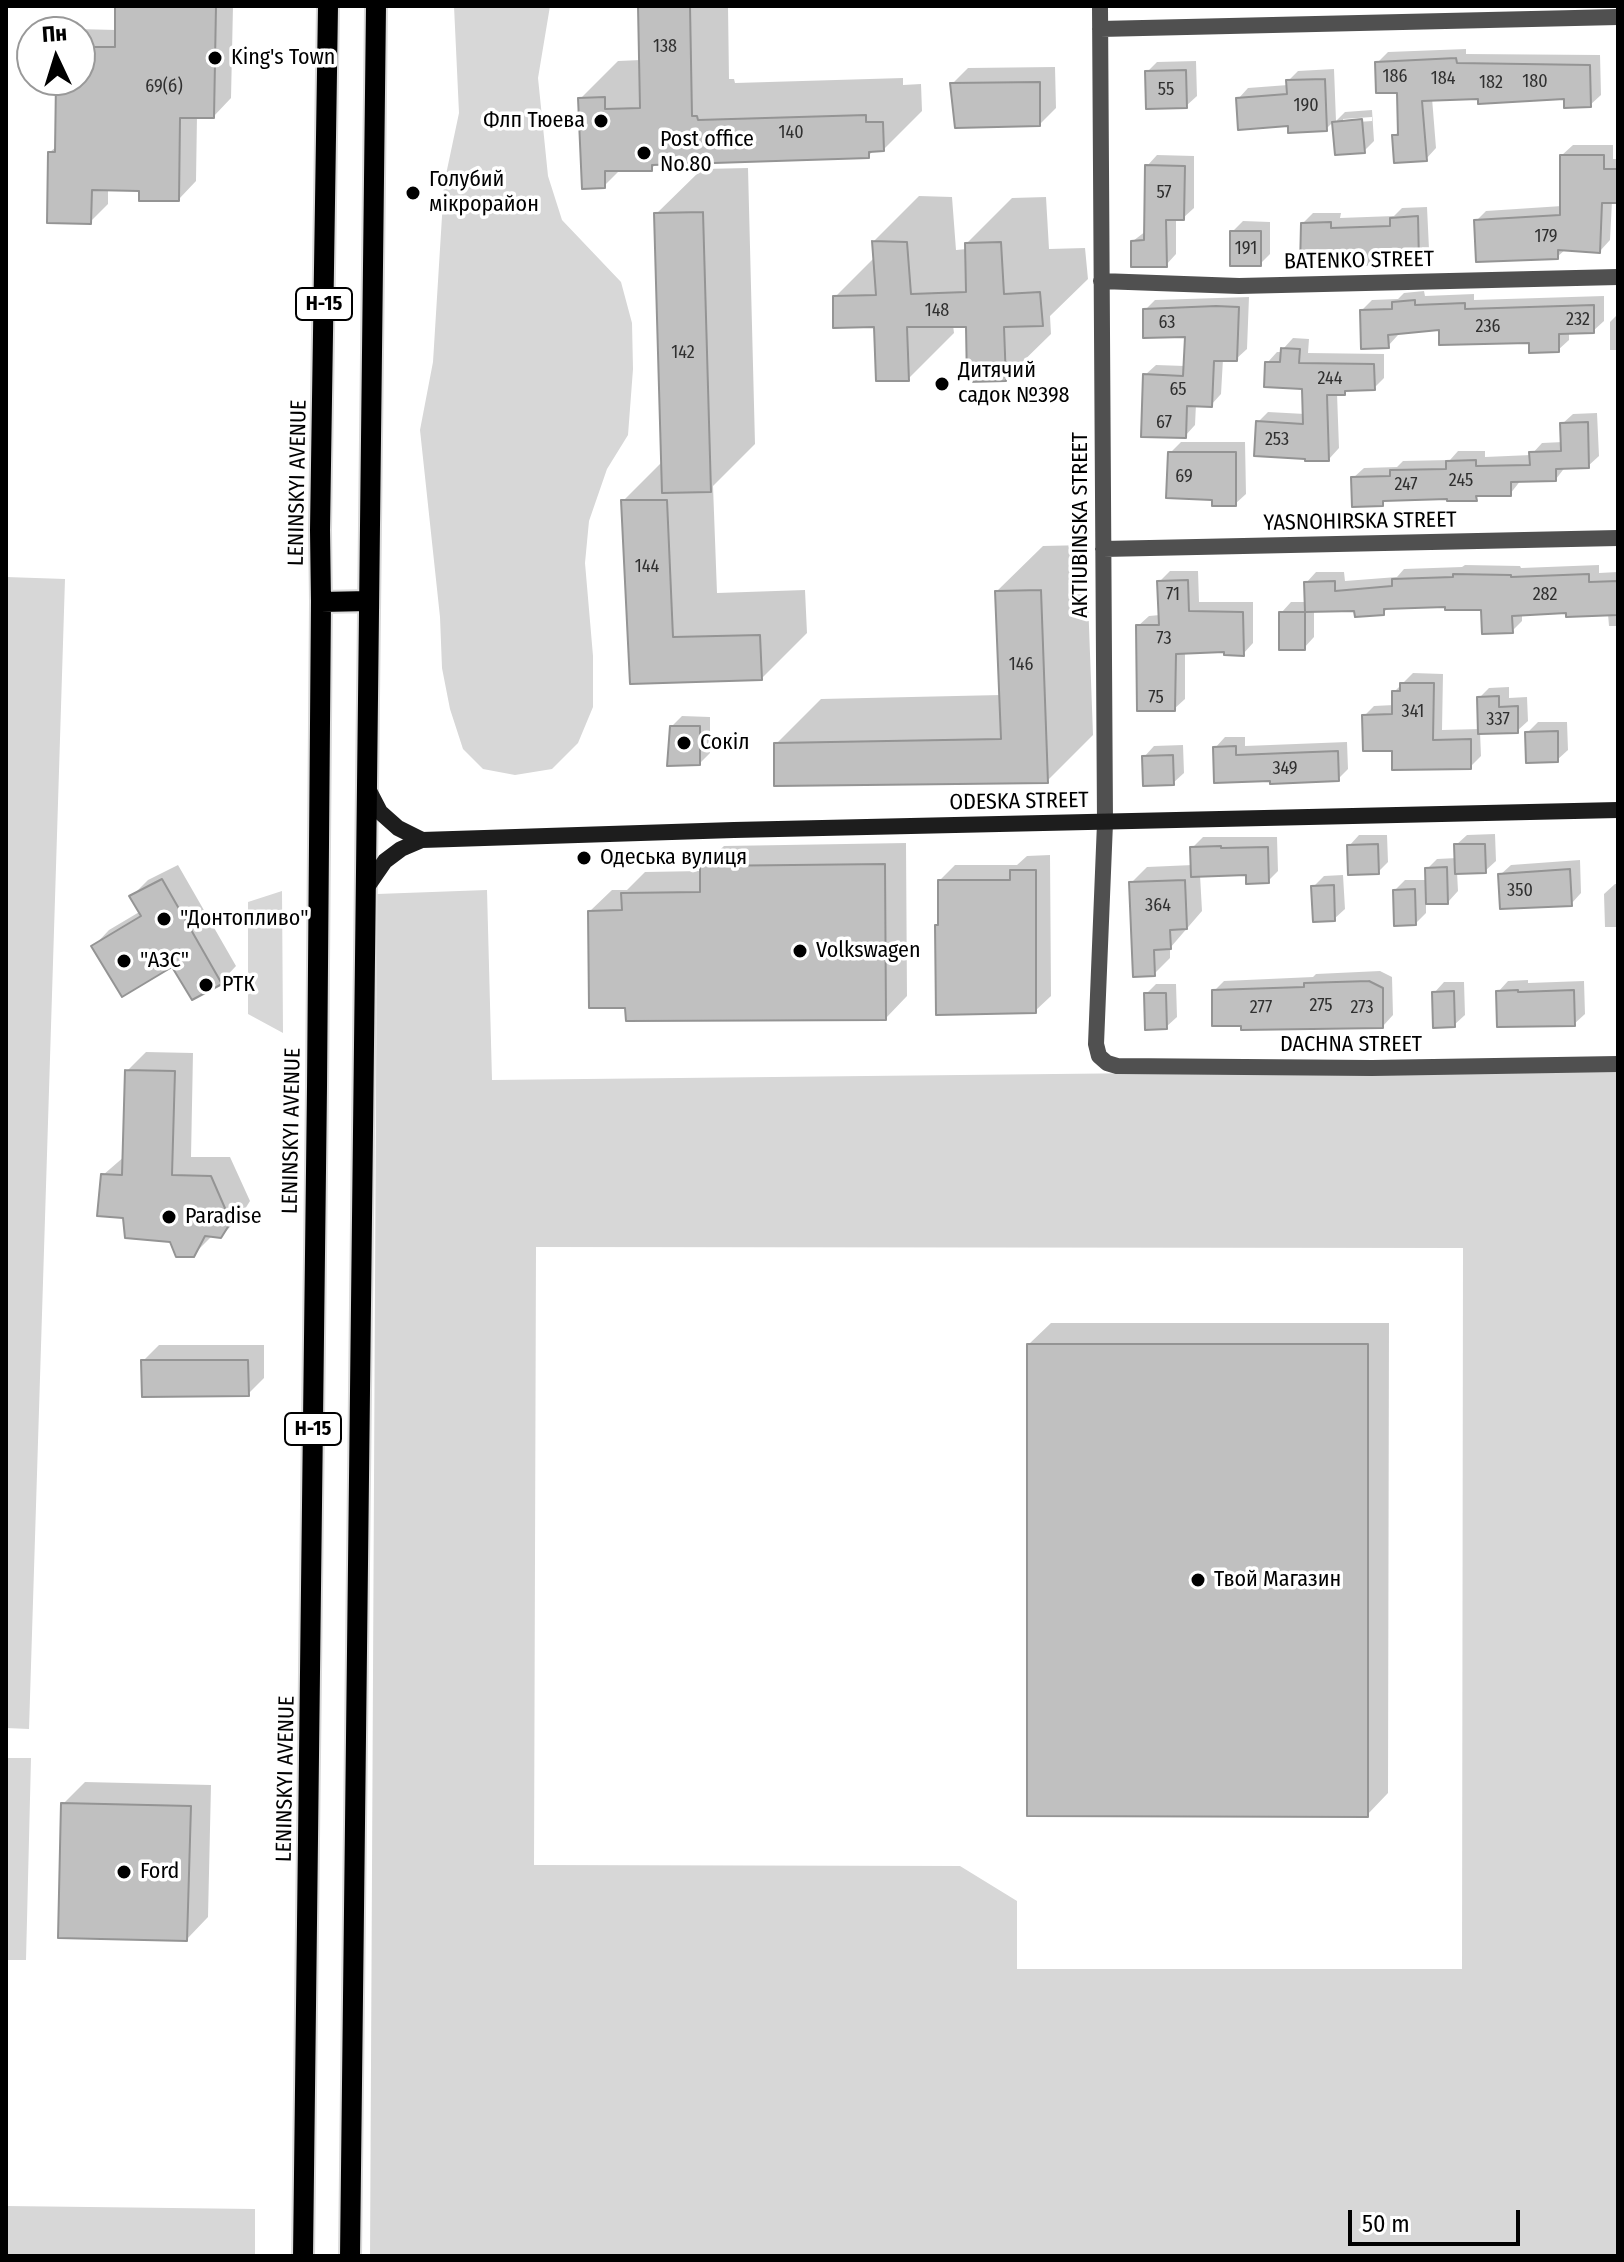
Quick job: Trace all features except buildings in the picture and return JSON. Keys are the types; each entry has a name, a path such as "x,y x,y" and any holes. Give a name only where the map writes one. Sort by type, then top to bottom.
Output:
{"main road":[{"name":"LENINSKYI AVENUE","path":"303,2256 328,6"},
{"name":"Н-15","path":"350,2256 376,6"},
{"path":"321,602 369,601"}],"street":[{"name":"AKTIUBINSKA STREET","path":"1096,1044 1105,823 1100,6"},
{"path":"1100,29 1618,17"},
{"name":"BATENKO STREET","path":"1101,281 1239,286 1618,277"},
{"name":"YASNOHIRSKA STREET","path":"1103,549 1618,538"},
{"path":"366,785 380,812 398,828 422,840"},
{"name":"ODESKA STREET","path":"365,890 385,861 401,849 422,840 1618,810"},
{"name":"DACHNA STREET","path":"1096,1044 1099,1056 1117,1066 1372,1068 1618,1064"}],"shaded area":[{"path":"454,6 550,6 538,78 548,176 562,220 621,282 632,323 633,369 628,435 607,469 589,521 585,563 593,656 593,707 578,743 552,769 515,775 483,769 463,749 450,709 442,668 440,617 420,430 433,362 444,184 459,113"},
{"path":"6,577 65,579 29,1729 6,1728"},
{"path":"487,890 492,1080 1618,1068 1618,2256 370,2256 377,894","holes":["536,1247 1463,1248 1462,1969 1017,1969 1017,1901 960,1866 534,1865"]},
{"path":"282,891 283,1033 248,1014 248,902"},
{"path":"6,1758 31,1758 26,1960 6,1960"},
{"path":"6,2206 255,2209 255,2256 6,2256"}],"place":[{"name":"King's Town","path":"215,58"},
{"name":"Флп Тюева","path":"601,121"},
{"name":"Post office No.80","path":"644,153"},
{"name":"Голубий мікрорайон","path":"413,193"},
{"name":"Дитячий садок №398","path":"942,384"},
{"name":"Сокіл","path":"684,743"},
{"name":"Одеська вулиця","path":"584,858"},
{"name":"\"Донтопливо\"","path":"164,919"},
{"name":"Volkswagen","path":"800,951"},
{"name":"\"АЗС\"","path":"124,961"},
{"name":"РТК","path":"206,985"},
{"name":"Paradise","path":"169,1217"},
{"name":"Твой Магазин","path":"1198,1580"},
{"name":"Ford","path":"124,1872"}]}
